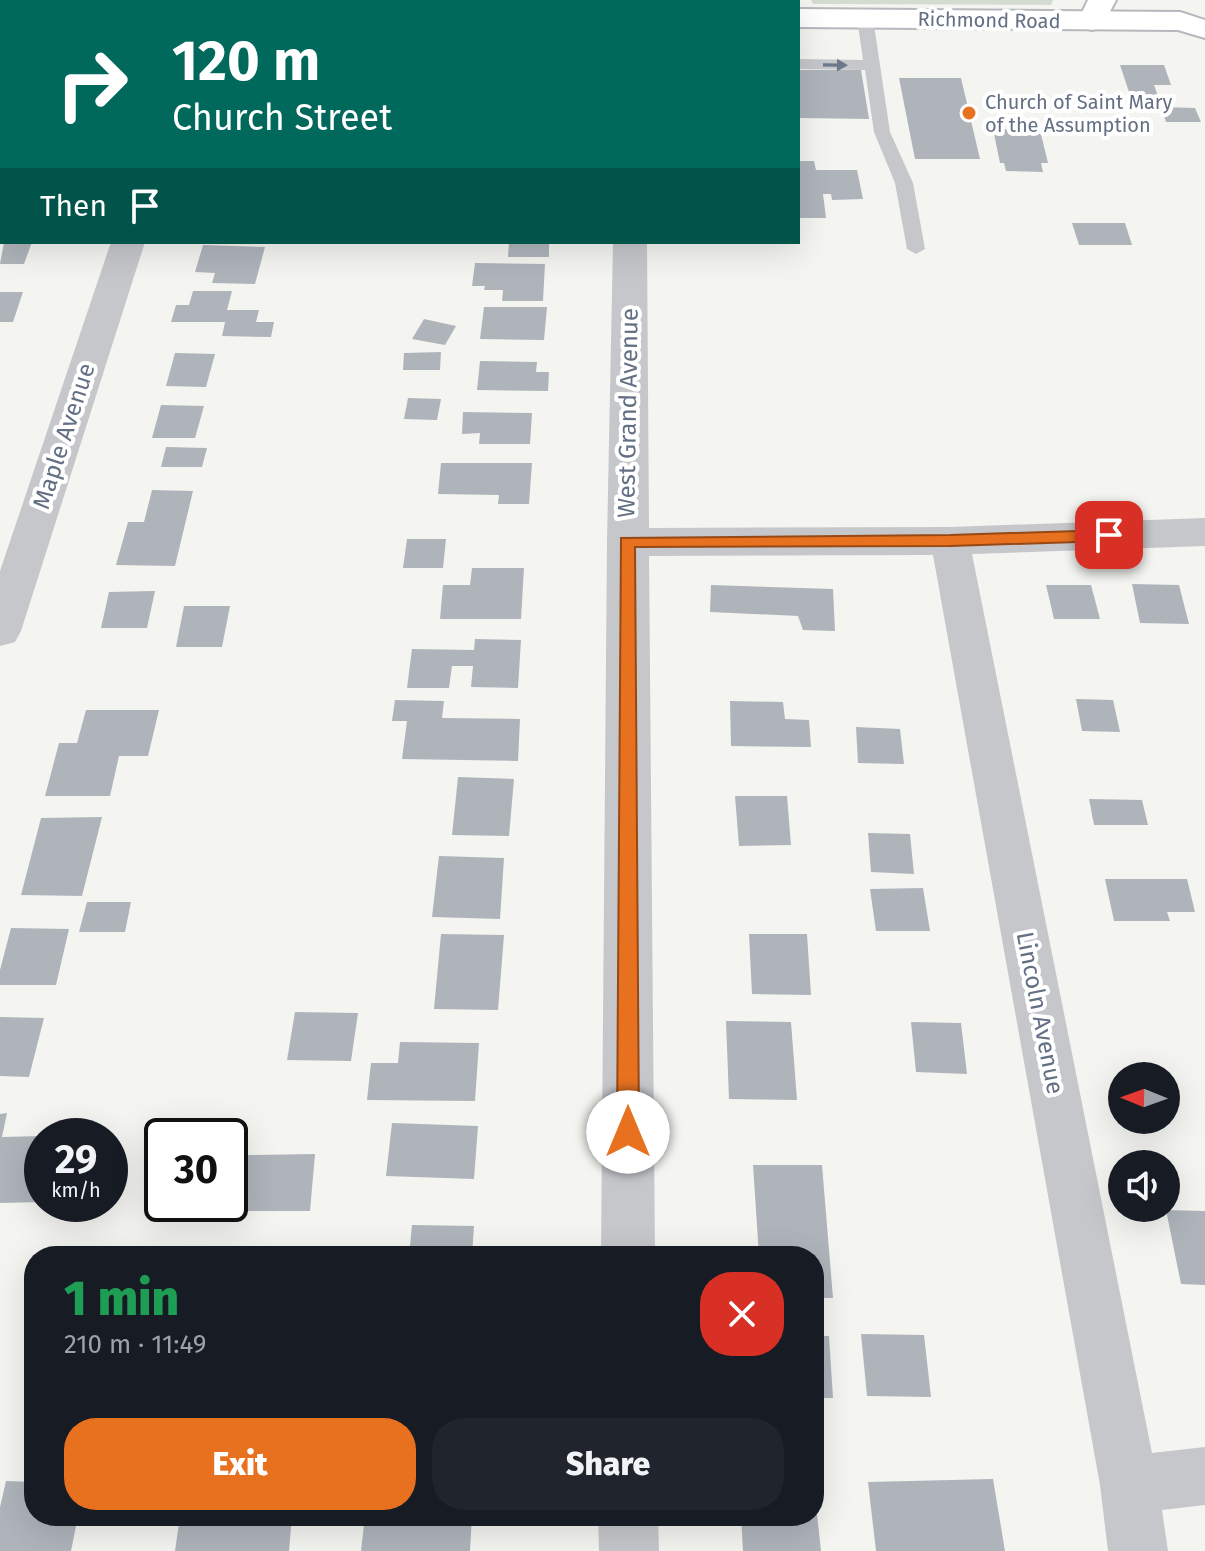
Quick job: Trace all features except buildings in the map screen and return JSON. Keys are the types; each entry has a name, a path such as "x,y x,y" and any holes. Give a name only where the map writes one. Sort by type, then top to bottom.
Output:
{"main road":[{"name":"Richmond Road","path":"800,18 1097,10 1197,21"}],"street":[{"name":"Maple Avenue","path":"0,631 127,244"},
{"name":"West Grand Avenue","path":"628,1246 630,244"},
{"path":"627,542 950,541 1205,532"},
{"name":"Lincoln Avenue","path":"950,541 1129,1485 1138,1551"},
{"path":"1129,1485 1205,1476"},
{"path":"628,1526 629,1551"}],"lane":[{"path":"865,18 882,132 904,183 916,249"},
{"path":"800,64 872,65"}],"shaded area":[{"path":"811,0 1053,0 1051,5 813,4"}],"place":[{"name":"Church of Saint Mary of the Assumption","path":"969,113"}],"route":[{"path":"628,1132 627,542 950,541 1109,535"}]}
